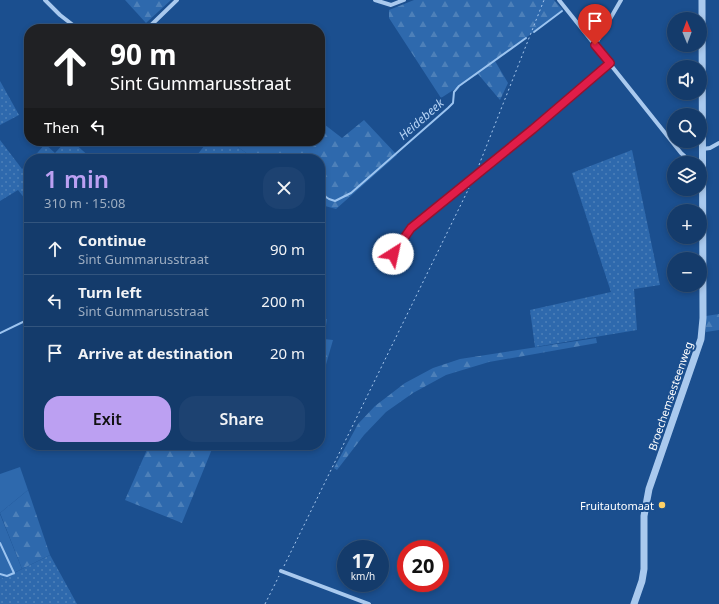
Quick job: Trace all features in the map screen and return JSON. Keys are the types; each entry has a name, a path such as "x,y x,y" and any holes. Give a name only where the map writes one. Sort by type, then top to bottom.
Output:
{"street":[{"path":"45,0 72,24"},
{"path":"152,24 177,0"},
{"path":"375,0 391,5 404,0"},
{"path":"559,0 684,156"},
{"path":"595,45 621,0"},
{"name":"Broechemsesteenweg","path":"702,0 703,156"},
{"path":"456,191 533,129 610,63"},
{"path":"703,149 710,148 719,143"},
{"name":"Broechemsesteenweg","path":"634,604 642,581 644,569 644,516 649,489 701,339 703,318 703,196"},
{"path":"281,572 369,604"}],"lane":[{"path":"393,254 411,228 456,191"}],"path":[{"path":"476,175 544,0"},
{"path":"264,604 470,186"}],"green space":[{"path":"125,0 171,0 146,23"},
{"path":"414,0 554,0 563,10 495,61 508,83 500,100 478,74 441,98 389,18 389,10"},
{"path":"0,81 19,115 0,125"},
{"path":"364,120 397,155 336,209 325,206 325,154 248,154 236,146 325,146 325,125 342,138"},
{"path":"0,140 22,169 24,167 24,198 18,190 0,201"},
{"path":"43,146 47,146 55,153 61,146 78,146 86,154 36,154"},
{"path":"204,146 236,146 248,154 198,154"},
{"path":"632,150 660,285 634,289 637,330 535,347 530,310 611,292 572,173"},
{"path":"719,314 719,330 706,332 706,316"},
{"path":"325,319 327,319 325,332"},
{"path":"596,338 597,343 489,362 446,375 413,393 386,412 364,435 337,470 334,468 358,424 375,406 405,383 433,368 460,359"},
{"path":"325,339 333,340 325,368"},
{"path":"147,450 212,450 182,523 125,500"},
{"path":"20,467 28,490 0,513 0,474"},
{"path":"28,490 50,555 22,569 0,513"},
{"path":"0,514 22,569 0,579"},
{"path":"50,555 77,604 0,604 0,579"}],"waterway":[{"name":"Heidebeek","path":"534,32 562,11"},
{"name":"Heidebeek","path":"325,196 335,201 351,193 448,108 453,103 454,92 459,86 526,38"},
{"name":"Heidebeek","path":"0,333 24,321"},
{"path":"0,543 14,573 7,576 0,574"}],"place":[{"name":"Fruitautomaat","path":"662,505"}],"route":[{"path":"393,254 411,228 533,129 610,63 595,45"}]}
